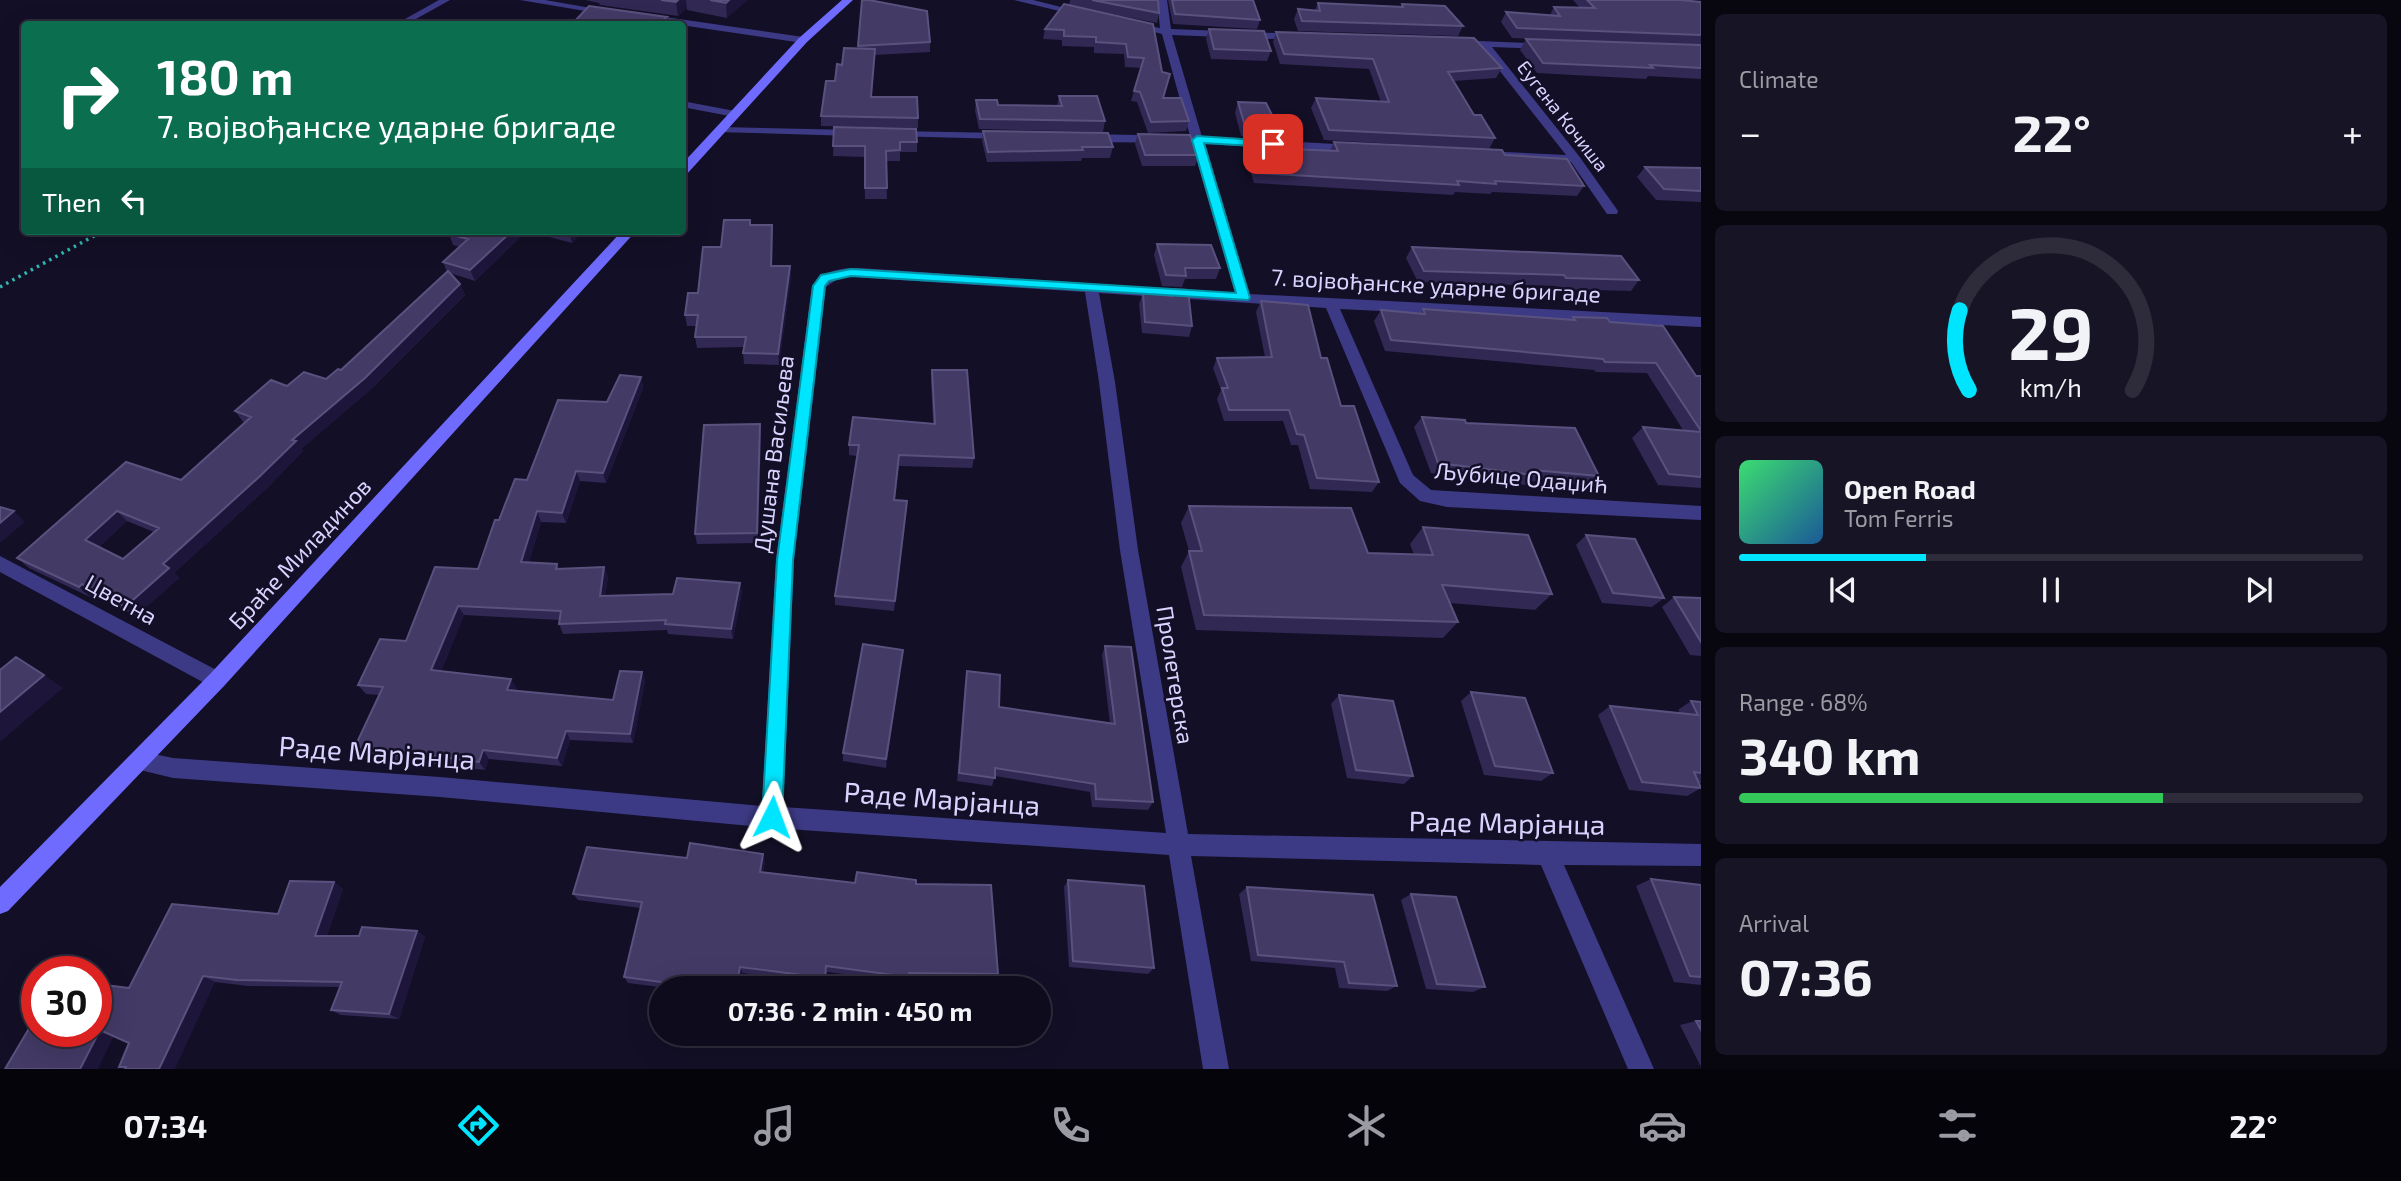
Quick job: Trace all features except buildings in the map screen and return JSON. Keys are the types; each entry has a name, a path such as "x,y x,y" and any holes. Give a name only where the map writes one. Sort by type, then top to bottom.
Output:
{"main road":[{"path":"686,168 803,40 848,0"},
{"name":"Браће Миладинов","path":"0,903 218,680 625,235"}],"street":[{"path":"525,0 623,14"},
{"path":"1019,0 1099,18"},
{"path":"1162,0 1166,32 1244,298"},
{"path":"636,16 671,21"},
{"path":"686,23 803,40"},
{"path":"1126,23 1166,32 1304,37"},
{"path":"1443,42 1565,46"},
{"name":"Еугена Кочиша","path":"1484,44 1575,159 1612,211"},
{"path":"721,130 863,134"},
{"path":"877,134 1016,136"},
{"path":"1072,137 1370,149"},
{"path":"1492,155 1575,159"},
{"name":"7. војвођанске ударне бригаде","path":"834,274 866,273 1331,304 1701,322"},
{"name":"Душана Васиљева","path":"772,817 785,560 819,286 825,278 834,274"},
{"name":"Пролетерска","path":"1091,289 1107,382 1129,550 1216,1069"},
{"name":"Љубице Одаџић","path":"1331,304 1406,479 1426,496 1447,500 1701,513"},
{"name":"Цветна","path":"0,563 218,680"},
{"name":"Раде Марјанца","path":"139,761 173,768 440,787 772,817 1178,845 1548,855 1701,855"},
{"path":"1548,855 1641,1069"}],"lane":[{"path":"407,21 446,0"},
{"path":"686,105 735,114"}],"path":[{"path":"0,287 96,235"}],"route":[{"path":"772,817 785,560 819,286 825,278 834,274 851,272 1244,298 1197,140 1273,144"}]}
